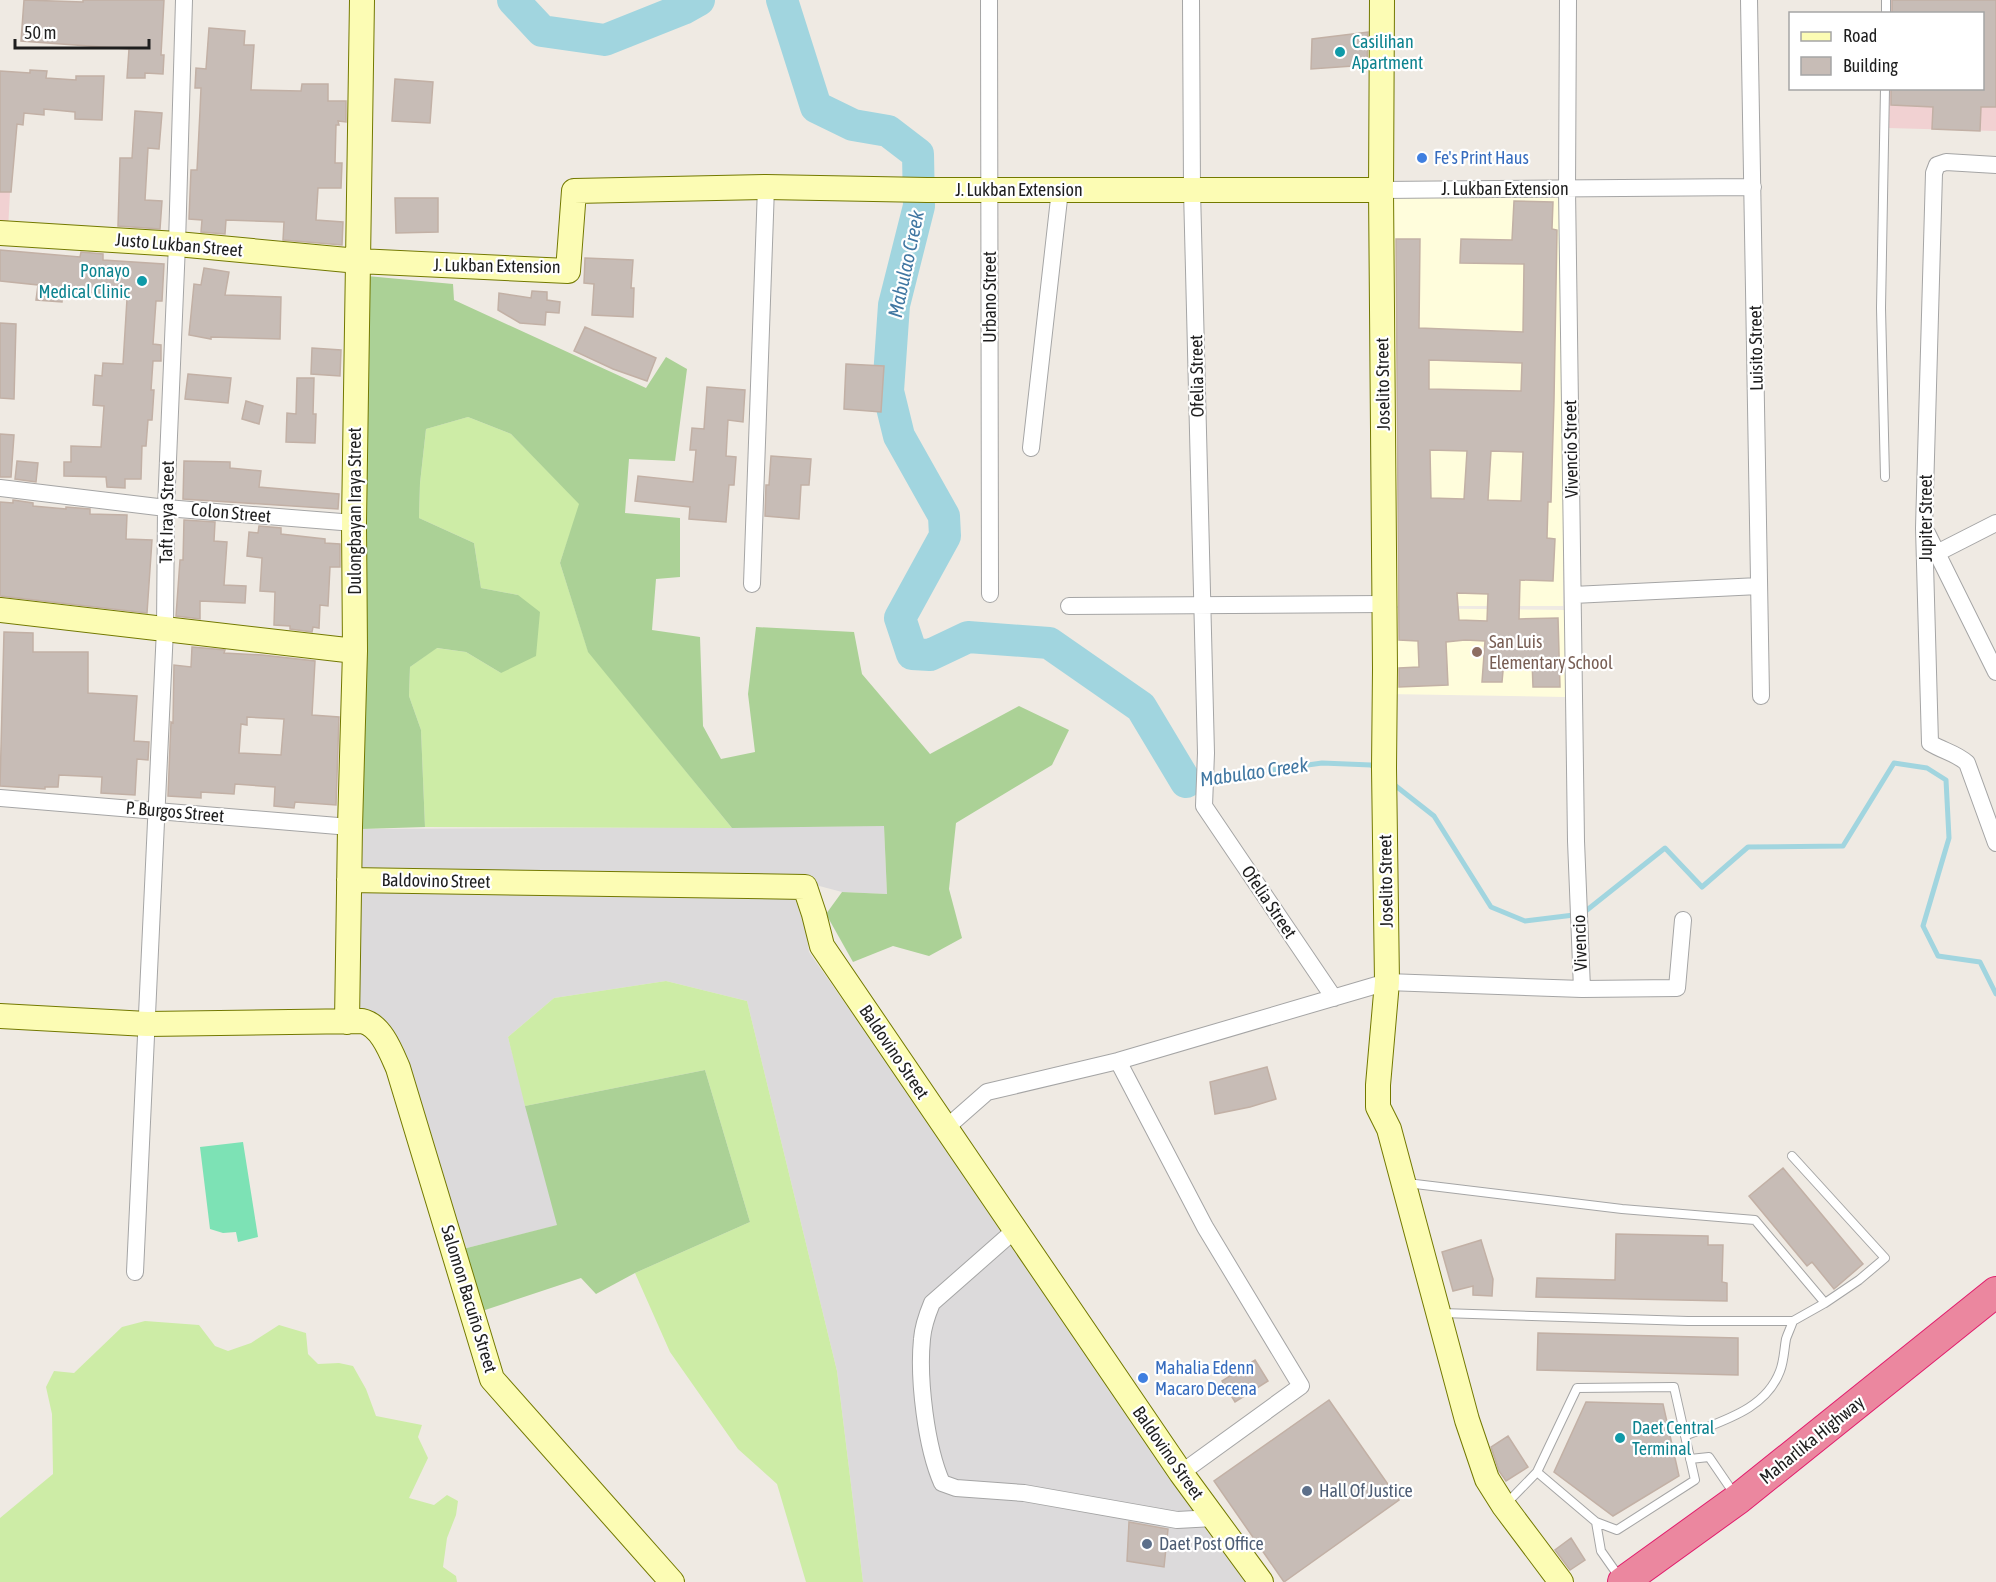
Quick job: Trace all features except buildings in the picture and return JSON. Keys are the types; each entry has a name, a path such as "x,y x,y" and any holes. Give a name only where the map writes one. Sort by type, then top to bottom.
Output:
{"highway":[{"name":"Maharlika Highway","path":"1623,1582 1738,1499 1996,1292"}],"street":[{"name":"Taft Iraya Street","path":"135,1272 158,811 184,0"},
{"name":"Dulongbayan Iraya Street","path":"347,1022 355,651 354,523 362,0"},
{"name":"Urbano Street","path":"989,0 990,594"},
{"name":"Ofelia Street","path":"1191,0 1192,190 1206,753 1204,806 1334,998"},
{"name":"Joselito Street","path":"1382,0 1381,190 1387,982 1378,1107 1389,1129 1470,1430 1487,1479 1504,1506 1561,1582"},
{"name":"Vivencio Street","path":"1568,0 1567,189 1579,897"},
{"name":"Luisito Street","path":"1749,0 1761,696"},
{"name":"Jupiter Street","path":"1996,165 1946,162 1937,165 1934,172 1924,528 1930,743 1942,751 1958,755 1967,763 1996,843"},
{"name":"J. Lukban Extension","path":"358,261 568,271 574,191 766,187 884,190 1753,187"},
{"path":"752,584 766,187"},
{"path":"1031,448 1060,190"},
{"name":"Justo Lukban Street","path":"0,233 177,244 358,261"},
{"name":"Colon Street","path":"0,488 166,508 354,523"},
{"path":"1937,553 1996,523"},
{"path":"1924,528 1996,672"},
{"path":"1573,595 1759,586"},
{"path":"1069,606 1385,604"},
{"path":"0,610 355,651"},
{"name":"P. Burgos Street","path":"0,798 350,827"},
{"name":"Baldovino Street","path":"349,880 805,887 822,946 1181,1473 1261,1582"},
{"name":"Vivencio","path":"1579,897 1582,989"},
{"path":"946,1128 987,1092 1118,1061 1387,982 1582,989 1677,988 1683,920"},
{"path":"0,1016 147,1024 347,1022"},
{"name":"Salomon Bacuño Street","path":"347,1022 372,1024 391,1052 398,1068 492,1379 672,1582"},
{"path":"1118,1061 1205,1227 1301,1386 1181,1473"},
{"path":"1015,1230 932,1303 925,1318 921,1362 924,1404 934,1466 942,1483 956,1488 1024,1493 1177,1520 1214,1518"}],"lane":[{"path":"1885,90 1881,309 1885,477"},
{"path":"1438,1313 1688,1321 1793,1321 1859,1280 1885,1258 1792,1156"},
{"path":"1404,1183 1622,1209 1755,1220 1825,1303"},
{"path":"1685,1436 1749,1409 1762,1398 1772,1387 1780,1371 1786,1339 1793,1321"},
{"path":"1504,1506 1537,1472 1577,1388 1674,1387 1695,1480 1617,1530 1596,1522 1537,1472"},
{"path":"1690,1459 1709,1456 1738,1499"},
{"path":"1596,1522 1601,1551 1623,1582"}],"shaded area":[{"path":"1890,0 1996,0 1996,131 1888,128 1889,90 1984,90 1984,12 1890,12"},
{"path":"0,191 10,192 8,230 0,229"},
{"path":"1389,197 1564,198 1563,606 1388,606"},
{"name":"San Luis Elementary School","path":"1389,608 1566,610 1565,697 1387,694"},
{"path":"884,826 887,894 842,892 808,883 360,876 362,829"},
{"path":"356,886 801,894 809,952 1253,1582 863,1582 837,1371 747,1001 666,981 554,998 508,1037 558,1225 459,1250 401,1060 351,1012"}],"green space":[{"path":"367,276 453,284 454,300 646,388 666,357 687,369 675,461 629,459 625,513 680,518 680,577 656,579 652,630 700,637 703,726 721,759 755,752 748,694 756,627 854,632 862,674 930,754 1019,706 1069,730 1052,765 956,823 949,889 962,938 929,956 893,946 853,962 826,914 842,892 887,894 884,826 732,828 588,652 560,563 579,504 511,434 468,417 426,429 419,518 474,543 481,588 518,595 540,612 536,656 501,673 466,652 437,648 410,667 409,696 421,730 425,827 362,829"},
{"path":"468,417 511,434 580,504 560,563 588,651 732,828 425,827 421,730 409,696 410,667 436,648 466,652 501,673 518,595 481,588 474,543 419,518 426,429"},
{"path":"666,981 747,1001 837,1371 863,1582 806,1582 777,1484 738,1449 670,1352 635,1273 750,1222 705,1070 525,1106 508,1037 554,998"},
{"path":"705,1070 750,1222 635,1273 596,1294 581,1278 476,1313 459,1250 557,1225 525,1106"},
{"path":"243,1142 258,1237 238,1242 236,1232 223,1233 210,1229 200,1147"},
{"path":"145,1321 199,1325 215,1346 228,1351 251,1343 279,1325 306,1333 308,1354 318,1364 339,1363 353,1366 366,1389 376,1416 422,1425 418,1437 428,1458 409,1498 434,1505 447,1495 458,1501 456,1515 447,1538 443,1567 456,1576 457,1582 0,1582 0,1518 53,1474 52,1414 46,1387 54,1371 74,1373 122,1327"}],"waterway":[{"name":"Mabulao Creek","path":"513,0 542,31 605,40 683,9 699,0"},
{"name":"Mabulao Creek","path":"782,0 816,107 853,125 888,131 918,154 919,206 894,305 888,391 899,436 944,516 945,536 900,618 912,654 930,655 968,637 1049,643 1141,707 1186,782"},
{"name":"Mabulao Creek","path":"1186,782 1322,763 1371,765 1376,769"},
{"name":"Mabulao Creek","path":"1392,783 1434,816 1491,907 1525,921 1582,914 1665,848 1702,887 1748,847 1843,846 1894,763 1927,768 1946,780 1949,838 1923,926 1938,956 1980,962 1996,994"}],"place":[{"name":"Casilihan Apartment","path":"1340,52"},
{"name":"Fe's Print Haus","path":"1422,158"},
{"name":"Ponayo Medical Clinic","path":"142,281"},
{"name":"San Luis Elementary School","path":"1477,652"},
{"name":"Mahalia Edenn Macaro Decena","path":"1143,1378"},
{"name":"Daet Central Terminal","path":"1620,1438"},
{"name":"Hall Of Justice","path":"1307,1491"},
{"name":"Daet Post Office","path":"1147,1544"}]}
